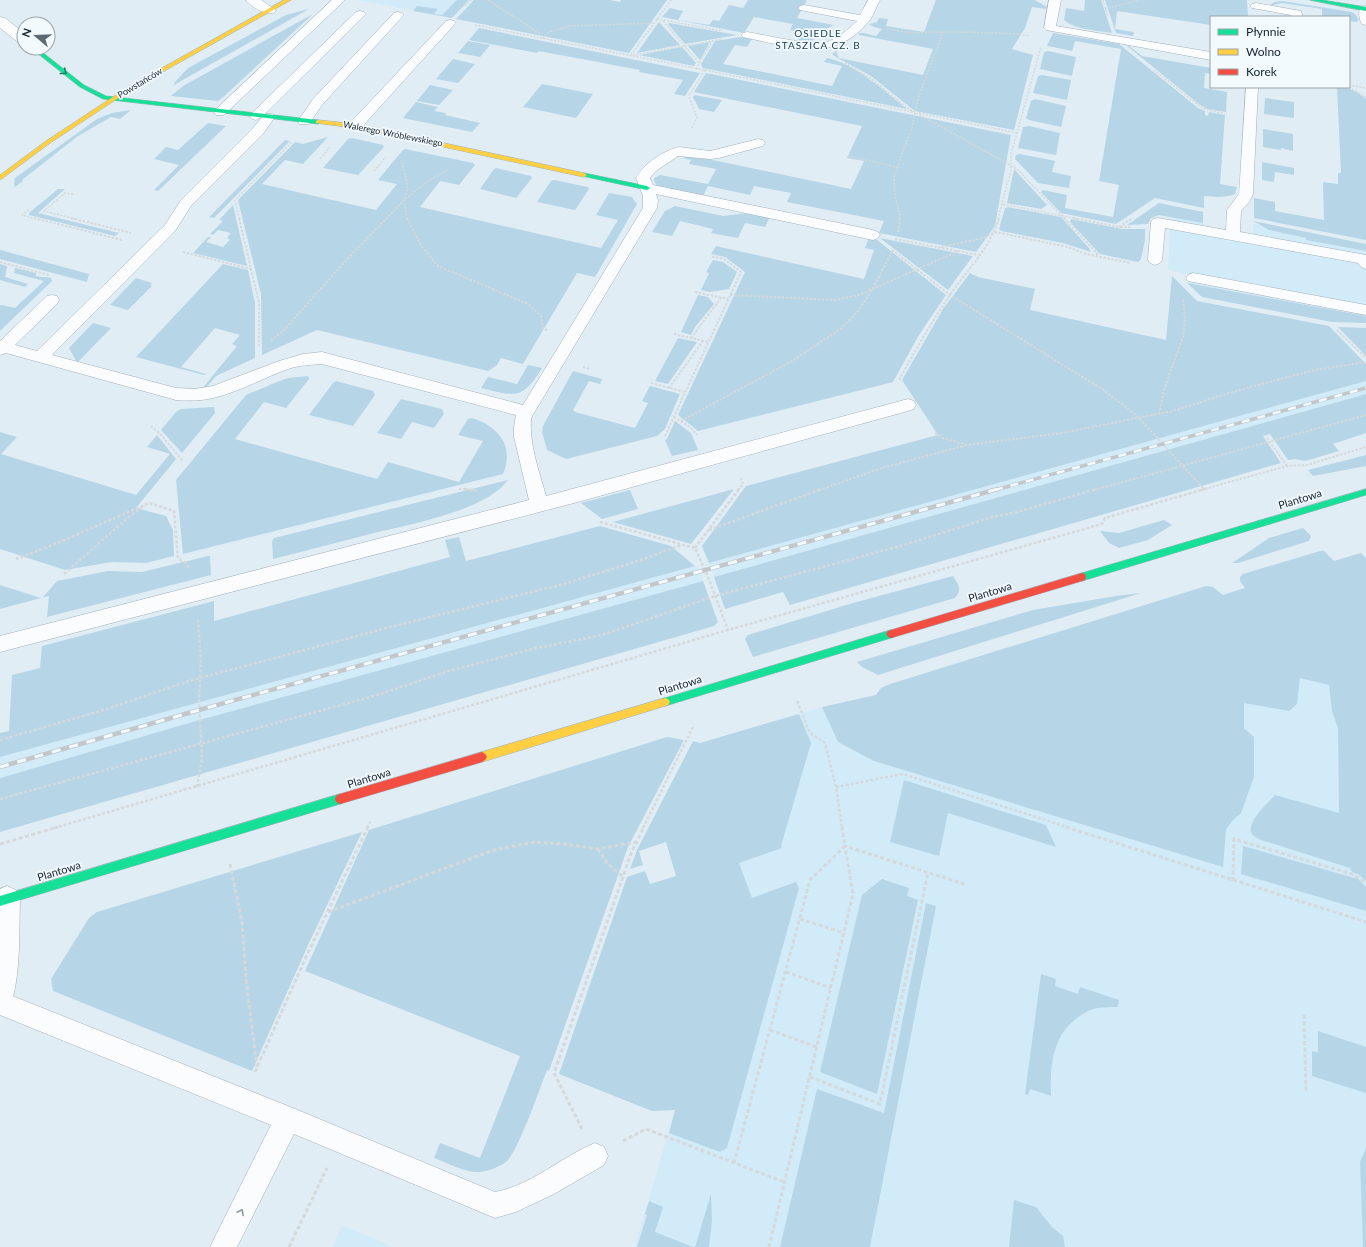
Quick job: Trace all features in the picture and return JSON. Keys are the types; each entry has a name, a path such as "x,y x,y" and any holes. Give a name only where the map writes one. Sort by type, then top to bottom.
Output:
{"street":[{"path":"252,0 269,10"},
{"name":"Powstańców","path":"0,178 48,142 153,75 288,0"},
{"path":"1313,0 1365,9"},
{"path":"0,21 16,34"},
{"name":"Walerego Wróblewskiego","path":"44,56 91,92 101,97 113,100 355,126 647,188"},
{"name":"Plantowa","path":"3,900 1366,492"},
{"path":"0,996 4,961 3,900"}],"lane":[{"path":"220,112 339,0"},
{"path":"747,35 819,47 829,45 839,41 861,24 874,0"},
{"path":"1055,0 1050,28 1210,56"},
{"path":"804,8 865,19"},
{"path":"1255,8 1298,13 1297,16"},
{"path":"1365,9 1366,22"},
{"path":"41,356 170,228 186,202 258,131 262,116 360,14"},
{"path":"304,121 317,102 398,15"},
{"path":"355,126 450,23"},
{"path":"1233,236 1234,210 1245,198 1246,194 1252,88"},
{"path":"539,504 521,426 523,418 650,208 652,203 643,178 645,174 663,159 679,150 710,155 719,154 758,143"},
{"path":"647,188 873,235"},
{"path":"1155,260 1158,222 1365,259 1366,264"},
{"path":"1193,278 1366,310"},
{"path":"1,348 52,300"},
{"path":"1,348 41,356 176,394 197,396 209,394 234,385 282,364 298,360 322,358 527,412"},
{"path":"0,644 574,496 908,405"},
{"path":"0,1003 341,1140 495,1205 501,1205 518,1198 595,1156"},
{"path":"223,1247 288,1119"}],"path":[{"path":"488,0 539,33 543,38"},
{"path":"631,56 671,0"},
{"path":"1105,9 1139,0"},
{"path":"657,19 747,35"},
{"path":"662,20 699,63"},
{"path":"543,38 549,32 570,26 654,23"},
{"path":"472,25 1017,133"},
{"path":"886,27 902,32 1019,34 1043,39"},
{"path":"899,380 922,338 950,295 995,232 1011,170 1011,154 1045,31 1050,28"},
{"path":"681,421 792,361 820,344 842,328 859,310 893,251 897,239 900,214 895,197 894,176 912,128 918,100 943,32"},
{"path":"631,56 747,35"},
{"path":"696,69 714,40"},
{"path":"839,60 869,77 916,113 1017,169 1097,253 1097,256"},
{"path":"679,150 697,118 689,96 705,70"},
{"path":"1350,86 1366,88"},
{"path":"1350,87 1366,97"},
{"path":"263,347 259,350 259,303 235,200 295,139"},
{"path":"400,156 409,187 404,200 404,210 410,225 430,258 438,266 528,304 541,316 543,329 572,337"},
{"path":"848,156 897,167"},
{"path":"267,344 284,330 350,256 404,200 427,182 450,168"},
{"path":"73,194 65,192 44,211 137,234"},
{"path":"1003,204 1119,226 1158,227"},
{"path":"29,210 22,215 129,242"},
{"path":"941,247 984,238 995,232 1068,247 1097,256 1132,264"},
{"path":"873,235 978,255"},
{"path":"873,235 950,295 1102,389 1139,418 1204,489"},
{"path":"177,250 251,269"},
{"path":"730,295 836,300 859,295 958,251"},
{"path":"665,436 741,272 724,259 710,256"},
{"path":"0,262 52,276"},
{"path":"695,292 728,299"},
{"path":"1159,414 1164,389 1183,337 1185,319 1183,297"},
{"path":"691,338 721,298"},
{"path":"1336,329 1366,358"},
{"path":"674,334 708,342"},
{"path":"670,388 703,341"},
{"path":"709,530 882,468 968,445 1062,433 1159,414 1314,370 1366,362"},
{"path":"583,367 591,369"},
{"path":"651,383 685,392"},
{"path":"0,799 374,696 449,671 532,649 602,635 715,596 904,545 992,517 1017,512 1366,415"},
{"path":"151,426 161,435 183,461"},
{"path":"935,433 943,438 968,445"},
{"path":"1267,438 1287,466"},
{"path":"0,844 728,630 1102,524 1106,518 1204,489 1287,466 1308,465 1366,447"},
{"path":"694,548 743,484 730,453"},
{"path":"64,574 131,515 149,503"},
{"path":"16,558 60,542 149,503 174,511 178,559"},
{"path":"600,522 694,548"},
{"path":"0,740 107,709 199,678 564,584 644,559 681,545"},
{"path":"694,548 728,630"},
{"path":"197,613 201,660 199,678 199,710 202,758 197,787"},
{"path":"769,1247 853,894 836,787 825,743 810,733 797,700"},
{"path":"693,727 636,842 554,1073 595,1156 646,1129 784,1182"},
{"path":"836,787 903,774 1233,881 1366,922"},
{"path":"254,1074 258,1068 305,959 372,820"},
{"path":"1233,881 1234,839 1352,874 1366,883"},
{"path":"328,912 494,850 534,842 564,844 598,849 636,842"},
{"path":"845,846 966,885"},
{"path":"734,1163 810,880 845,846"},
{"path":"598,849 601,856 612,870 623,877"},
{"path":"230,864 242,922 246,979 258,1068"},
{"path":"810,1078 880,1104 928,872"},
{"path":"800,919 844,934"},
{"path":"786,972 831,988"},
{"path":"1304,1015 1306,1091"},
{"path":"770,1030 817,1047"},
{"path":"289,1247 341,1140"},
{"path":"316,1178 321,1180"}],"shaded area":[{"path":"358,0 469,0 452,18"},
{"path":"457,0 469,0 452,18 413,11 417,6 438,9 434,14 442,15"},
{"path":"474,0 610,0 620,2 621,0 667,0 629,53 456,19"},
{"path":"748,0 807,0 797,18 834,25 816,34 812,43 798,41 802,32 790,30 793,24 754,17 744,33 662,17 670,8 683,11 678,20 709,25 713,20 719,21 729,5 743,8"},
{"path":"936,0 1035,0 1047,7 1046,9 1032,7 1025,28 1012,49 1033,55 1014,130 915,111 871,76 836,57 832,54 845,44 846,45 836,52 839,58 923,75 933,49 859,35 859,33 876,36 882,29 869,24 877,22 879,18 888,19 886,26 924,32"},
{"path":"1085,0 1101,0 1112,33 1080,28 1073,26 1064,20 1066,8 1084,11"},
{"path":"1105,0 1247,0 1248,16 1210,16 1210,25 1117,11 1115,29 1134,32 1133,36 1116,33"},
{"path":"1282,1 1352,12 1359,20 1356,22 1350,21 1350,16 1322,16 1322,9 1282,3 1269,6 1274,2"},
{"path":"309,9 174,85 174,83 188,68 286,15"},
{"path":"311,15 218,101 171,96 183,86"},
{"path":"659,22 680,45 637,53"},
{"path":"668,24 737,35 685,44"},
{"path":"479,28 700,73 685,96 674,94 683,80 639,72 640,70 539,51 537,53 469,40"},
{"path":"1053,33 1119,44 1198,108 1205,111 1205,115 1208,116 1209,112 1225,115 1220,184 1237,187 1235,194 1223,197 1204,196 1204,208 1155,198 1116,224 1061,213 1041,192 1043,190 1067,195 1065,208 1113,217 1119,185 1099,181 1121,49 1075,41 1072,51 1047,46"},
{"path":"741,37 752,39 747,47 735,45 723,64 832,86 842,66 824,62 827,58 848,66 869,79 907,109 703,68 701,64 715,41"},
{"path":"468,41 490,45 480,57 458,53"},
{"path":"710,42 700,60 688,46"},
{"path":"1126,45 1142,56 1210,68 1210,74 1205,73 1204,88 1227,92 1226,112 1207,109 1200,105"},
{"path":"682,47 696,63 694,66 639,55"},
{"path":"1048,51 1076,57 1072,76 1040,69 1044,52"},
{"path":"453,59 475,64 458,83 436,79"},
{"path":"706,73 1011,135 995,226 976,252 879,233 884,221 787,202 791,193 754,186 750,195 708,186 703,196 657,186 654,178 660,175 708,184 716,169 689,164 691,160 683,158 689,155 851,189 864,161 847,158 862,126 694,92"},
{"path":"1042,75 1071,80 1067,100 1033,93 1038,76"},
{"path":"542,84 593,94 576,118 523,107"},
{"path":"430,85 453,90 439,105 417,101"},
{"path":"1337,88 1345,88 1353,90 1366,99 1366,240 1254,218 1254,198 1275,202 1275,211 1324,220 1323,182 1338,184 1338,173 1341,173"},
{"path":"694,95 722,100 714,112 699,109 693,97"},
{"path":"1265,98 1294,102 1294,118 1264,114"},
{"path":"1035,99 1066,106 1061,127 1026,118 1031,101"},
{"path":"416,102 438,107 434,111 446,113 445,115 480,123 472,132 403,118"},
{"path":"131,110 120,119 111,117 78,136 15,187 15,178 97,119 112,113"},
{"path":"208,123 226,126 158,191 154,190 179,165 154,159 166,147 178,150"},
{"path":"1029,126 1060,133 1056,155 1018,148 1023,127"},
{"path":"1263,129 1293,134 1293,151 1281,148 1281,150 1263,147"},
{"path":"328,137 303,164 285,160 262,184 376,210 397,184 378,180 405,149 473,163 475,165 459,185 440,181 420,207 601,248 618,220 596,215 609,193 632,197 637,204 595,277 577,273 523,364 501,358 497,365 488,371 317,330 262,355 261,294 238,200 295,142 303,144"},
{"path":"352,138 383,145 384,147 358,175 323,168 348,139"},
{"path":"285,140 290,141 214,218 209,217"},
{"path":"1020,154 1055,161 1052,172 1071,176 1069,188 1038,183 1015,159 1016,155"},
{"path":"1262,162 1294,168 1294,175 1275,172 1274,182 1262,180"},
{"path":"496,168 531,176 532,178 516,198 480,189"},
{"path":"1014,169 1047,205 1041,209 1007,203"},
{"path":"554,180 588,187 589,189 575,210 537,202 551,181"},
{"path":"58,189 65,189 38,213 119,233 115,236 29,215 29,213"},
{"path":"1159,203 1203,212 1203,223 1159,215 1151,218 1148,224 1127,225"},
{"path":"233,205 247,266 193,253 208,237 211,237 206,242 223,247 230,240 227,238 231,233 218,230 213,235 210,234 223,221 219,220"},
{"path":"675,206 723,216 748,213 770,217 765,227 745,223 738,238 711,233 713,229 680,221 672,236 652,232 665,211"},
{"path":"1008,207 1061,217 1091,252 1063,243 1001,231 999,229 1005,208"},
{"path":"1171,217 1203,223 1203,227 1253,236 1253,223 1269,230 1306,238 1306,240 1366,251 1366,316 1188,283 1187,274 1168,270"},
{"path":"1071,219 1122,229 1145,229 1145,240 1141,259 1138,262 1100,254 1070,222"},
{"path":"1253,221 1366,244 1366,251 1306,240 1306,238 1269,230"},
{"path":"869,238 877,240 946,295 919,335 893,382 698,431 678,415 745,272 725,257 711,254 716,246 864,279 874,250 865,248"},
{"path":"880,238 973,256 948,290"},
{"path":"0,250 89,274 87,282 0,259"},
{"path":"713,260 723,262 737,272 729,289 710,292 701,290 709,273 706,272"},
{"path":"0,264 7,266 5,277 28,284 25,287 0,280"},
{"path":"223,264 248,270 255,303 255,358 216,376 205,389 201,390 237,346 232,344 240,335 215,328 181,367 206,374 204,375 136,357"},
{"path":"15,268 36,273 36,276 51,278 52,281 0,331 0,306 15,308 44,281 14,273"},
{"path":"970,273 978,277 1035,289 1030,310 1166,340 1172,276 1197,301 1329,326 1366,364 1366,381 709,563 702,546 746,486 938,435 902,380 943,309"},
{"path":"136,278 152,283 150,285 152,286 128,310 110,305"},
{"path":"1187,283 1366,316 1366,323 1332,322 1202,297"},
{"path":"698,295 708,297 714,304 695,327 691,335 681,332"},
{"path":"93,323 111,328 78,362 69,348"},
{"path":"1338,327 1366,328 1366,356"},
{"path":"678,338 697,342 668,384 655,381"},
{"path":"528,365 542,368 535,379 523,391 510,394 481,388 488,377 517,384"},
{"path":"573,371 602,379 600,384 589,381 573,410 575,412 635,428 648,403 642,401 650,386 680,394 665,429 657,436 566,459 547,450 542,432 543,426"},
{"path":"308,376 309,379 286,408 264,402 235,439 377,479 388,462 459,482 483,441 458,435 468,419 472,418 490,426 502,438 507,455 503,474 183,554 176,480 246,395 288,378"},
{"path":"336,381 373,391 375,395 353,426 309,415"},
{"path":"1366,381 1366,394 714,577 709,563"},
{"path":"1366,394 1366,433 1333,444 1339,451 1305,461 1295,459 1288,460 1270,434 1263,436 1281,463 790,605 783,592 725,609 714,577"},
{"path":"401,399 442,409 444,414 434,428 412,422 401,439 377,433"},
{"path":"214,407 215,413 182,453 161,430 176,412 181,409"},
{"path":"675,421 691,433 698,450 672,456 665,440 667,439"},
{"path":"0,432 17,437 1,454 136,495 170,454 147,447 157,435 176,459 136,508 166,516 173,530 174,556 146,563 112,562 65,570 0,549"},
{"path":"1366,455 1366,466 1313,476 1308,470"},
{"path":"508,480 497,491 483,500 446,515 273,559 272,541 274,538"},
{"path":"734,489 691,544 613,522"},
{"path":"630,490 638,509 602,519 581,503"},
{"path":"1164,520 1172,525 1148,540 1119,548 1109,543 1100,531 1119,533"},
{"path":"600,526 671,546 695,566 0,757 0,733 9,731 12,675 40,668 42,646 214,601 214,621 450,557 445,540 459,537 466,561"},
{"path":"1303,528 1311,536 1309,541 1238,563 1232,563 1269,538"},
{"path":"1324,551 1334,561 1361,553 1366,558 1366,881 1358,874 1352,872 1350,868 1261,840 1254,836 1251,832 1252,822 1255,817 1275,795 1339,813 1338,728 1332,711 1329,685 1300,678 1297,704 1289,711 1244,703 1244,728 1254,737 1254,777 1241,813 1232,821 1226,830 1223,867 874,761 838,742 822,707 876,695 881,688 890,684 1206,586 1213,587 1223,595 1245,588 1240,581 1240,577 1243,574"},
{"path":"1361,553 1366,558 1366,1247 635,1247 675,1110 700,743 822,707 940,680"},
{"path":"210,556 211,575 47,617 49,596 43,597 57,581 108,571 142,572"},
{"path":"695,566 699,568 703,581 196,721 0,778 0,757"},
{"path":"953,576 959,587 959,592 955,598 753,657 745,639 748,635 853,603"},
{"path":"703,581 718,622 714,626 0,832 0,778 196,721"},
{"path":"0,585 41,598 0,609"},
{"path":"1141,593 878,675 862,667 857,662 1033,610"},
{"path":"799,714 811,743 781,846 782,848 739,863 752,898 796,882 799,888 727,1148 720,1152 669,1133 675,1110 652,1111 559,1074 627,877 645,871 650,884 676,876 666,842 639,851 643,865 630,869 637,850 693,741 700,743"},
{"path":"667,737 684,740 628,847 549,1071 547,1070 528,1119 511,1156 500,1166 480,1172 468,1171 434,1158 440,1143 480,1158 520,1056 305,971 369,830"},
{"path":"904,780 1046,825 1056,847 948,813 939,856 890,842"},
{"path":"362,832 309,943 252,1071 53,991 51,979 89,918 97,912"},
{"path":"1243,846 1358,879 1366,887 1366,911 1241,874"},
{"path":"882,879 909,888 907,896 918,900 877,1094 820,1072 862,895"},
{"path":"926,903 936,906 870,1247 780,1247 817,1089 884,1113"},
{"path":"1041,974 1056,979 1055,986 1078,994 1080,987 1119,1000 1118,1007 1097,1008 1086,1012 1071,1023 1064,1032 1058,1041 1052,1062 1051,1096 1030,1089 1028,1095 1025,1094"},
{"path":"1318,1031 1366,1047 1366,1093 1312,1076 1312,1051 1318,1052"},
{"path":"1366,1148 1366,1247 1363,1247 1360,1162"},
{"path":"711,1194 712,1221 709,1247 695,1247"},
{"path":"1014,1200 1036,1207 1052,1227 1063,1236 1065,1247 1009,1247"},
{"path":"649,1201 663,1207 655,1232 693,1247 637,1247 647,1215 645,1214"},
{"path":"342,1225 393,1247 333,1247"}],"railway":[{"path":"995,490 1366,388"},
{"path":"0,767 199,710 998,489"}],"traffic: fast":[{"path":"1313,0 1366,9"},
{"path":"44,56 82,86 105,98 318,122"},
{"path":"584,175 647,188"},
{"path":"1082,577 1366,492"},
{"path":"665,702 891,634"},
{"path":"0,901 340,799"}],"traffic: slow":[{"path":"0,178 48,142 130,88 288,0"},
{"path":"318,122 355,126 584,175"},
{"path":"482,757 665,702"}],"traffic: jam":[{"path":"891,634 1082,577"},
{"path":"340,799 482,757"}],"district":[{"name":"OSIEDLE STASZICA CZ. B","path":"818,38"}]}
